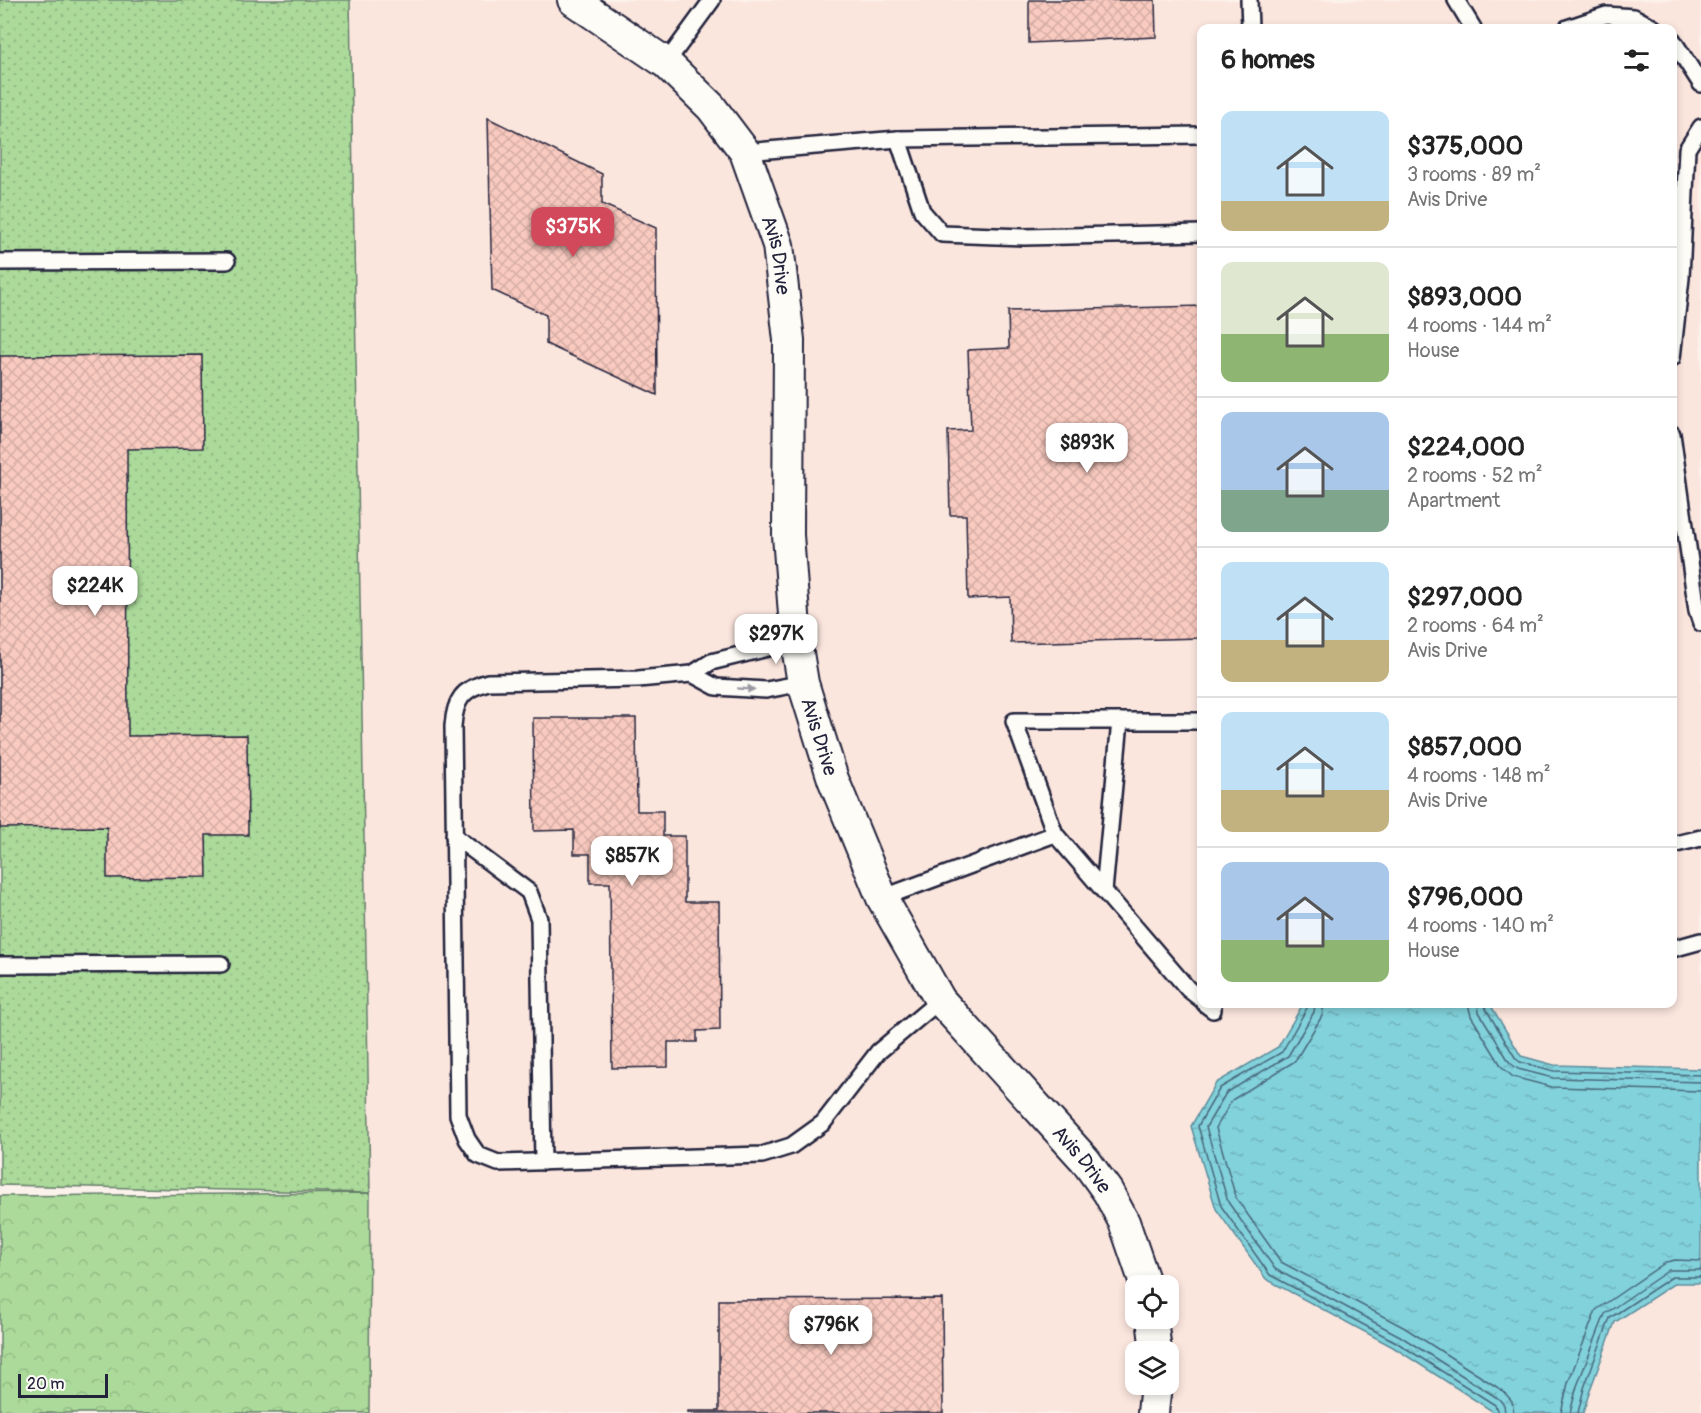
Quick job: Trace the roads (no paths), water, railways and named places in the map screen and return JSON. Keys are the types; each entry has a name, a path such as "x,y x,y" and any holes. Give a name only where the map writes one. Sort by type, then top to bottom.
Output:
{"street":[{"name":"Avis Drive","path":"573,0 666,63 711,107 745,152 778,245 789,340 788,535 796,641 803,683 833,779 882,898 940,1000 1085,1160 1108,1192 1124,1222 1142,1275"},
{"path":"1153,1413 1155,1395"}],"lane":[{"path":"666,63 712,0"},
{"path":"1250,0 1250,24"},
{"path":"1456,0 1471,24"},
{"path":"1579,24 1606,15 1634,17 1647,24"},
{"path":"1677,47 1701,84"},
{"path":"1677,314 1681,278 1687,149 1701,127"},
{"path":"745,152 898,139 1197,135"},
{"path":"898,139 922,211 942,234 1024,237 1197,234"},
{"path":"0,262 226,261"},
{"path":"1677,469 1697,611 1701,623"},
{"path":"796,641 711,662 692,674 638,679 488,682 471,687 454,708 458,1115 467,1139 478,1155 498,1163 762,1155 791,1146 823,1123 879,1052 940,1000"},
{"path":"692,674 716,687 765,690 803,683"},
{"path":"1197,721 1014,721 1055,834 1188,989 1197,996"},
{"path":"1104,891 1120,721"},
{"path":"882,898 1055,834"},
{"path":"454,836 529,892 539,919 543,1162"},
{"path":"1677,844 1701,838"},
{"path":"1677,948 1701,941"},
{"path":"0,965 221,964"}],"water":[{"path":"1301,1008 1492,1008 1521,1056 1554,1065 1701,1069 1701,1283 1675,1283 1615,1322 1583,1413 1495,1413 1393,1347 1266,1279 1216,1209 1191,1126 1216,1083 1278,1047"}]}
